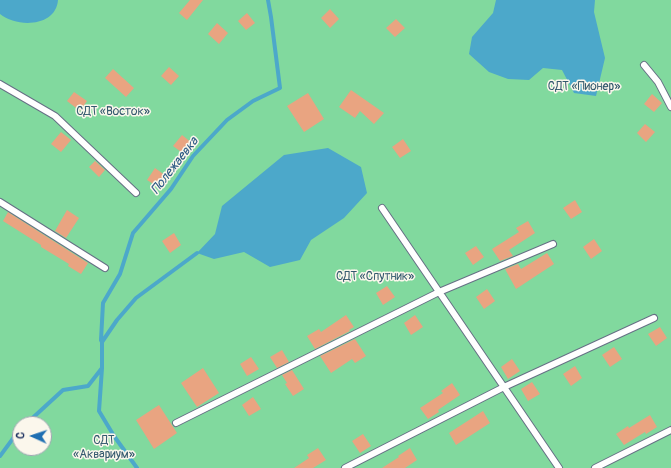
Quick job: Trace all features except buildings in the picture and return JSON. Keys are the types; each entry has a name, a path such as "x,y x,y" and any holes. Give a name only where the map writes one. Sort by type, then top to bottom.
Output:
{"lane":[{"path":"644,65 658,82 671,107"},
{"path":"0,84 55,116 136,193"},
{"path":"0,202 105,268"},
{"path":"382,208 559,468"},
{"path":"176,423 439,292 553,244"},
{"path":"346,468 504,387 654,318"},
{"path":"595,468 671,430"}],"green space":[{"path":"0,0 671,0 671,468 0,468"}],"water":[{"path":"0,0 58,0 56,9 50,16 43,20 25,23 7,19 0,14"},
{"path":"496,0 595,0 594,12 605,58 596,96 574,93 562,70 543,68 529,80 508,79 489,72 469,54 472,37 493,13"},
{"path":"328,148 361,167 367,193 344,218 311,240 300,260 270,267 244,252 214,259 197,253 215,234 222,206 284,155"}],"waterway":[{"name":"Полежаевка","path":"102,342 103,303 120,274 133,233 171,189 193,156 227,120 253,101 280,88 268,0"},
{"name":"Полежаевка","path":"35,416 63,390 88,386 102,368 102,342 117,320 136,298 197,253"},
{"name":"Полежаевка","path":"102,368 99,411 114,436 137,468"},
{"name":"Полежаевка","path":"0,456 12,440"}],"park label":[{"name":"СДТ «Пионер»","path":"584,87"},
{"name":"СДТ «Восток»","path":"113,112"},
{"name":"СДТ «Спутник»","path":"375,277"},
{"name":"СДТ «Аквариум»","path":"104,448"}]}
